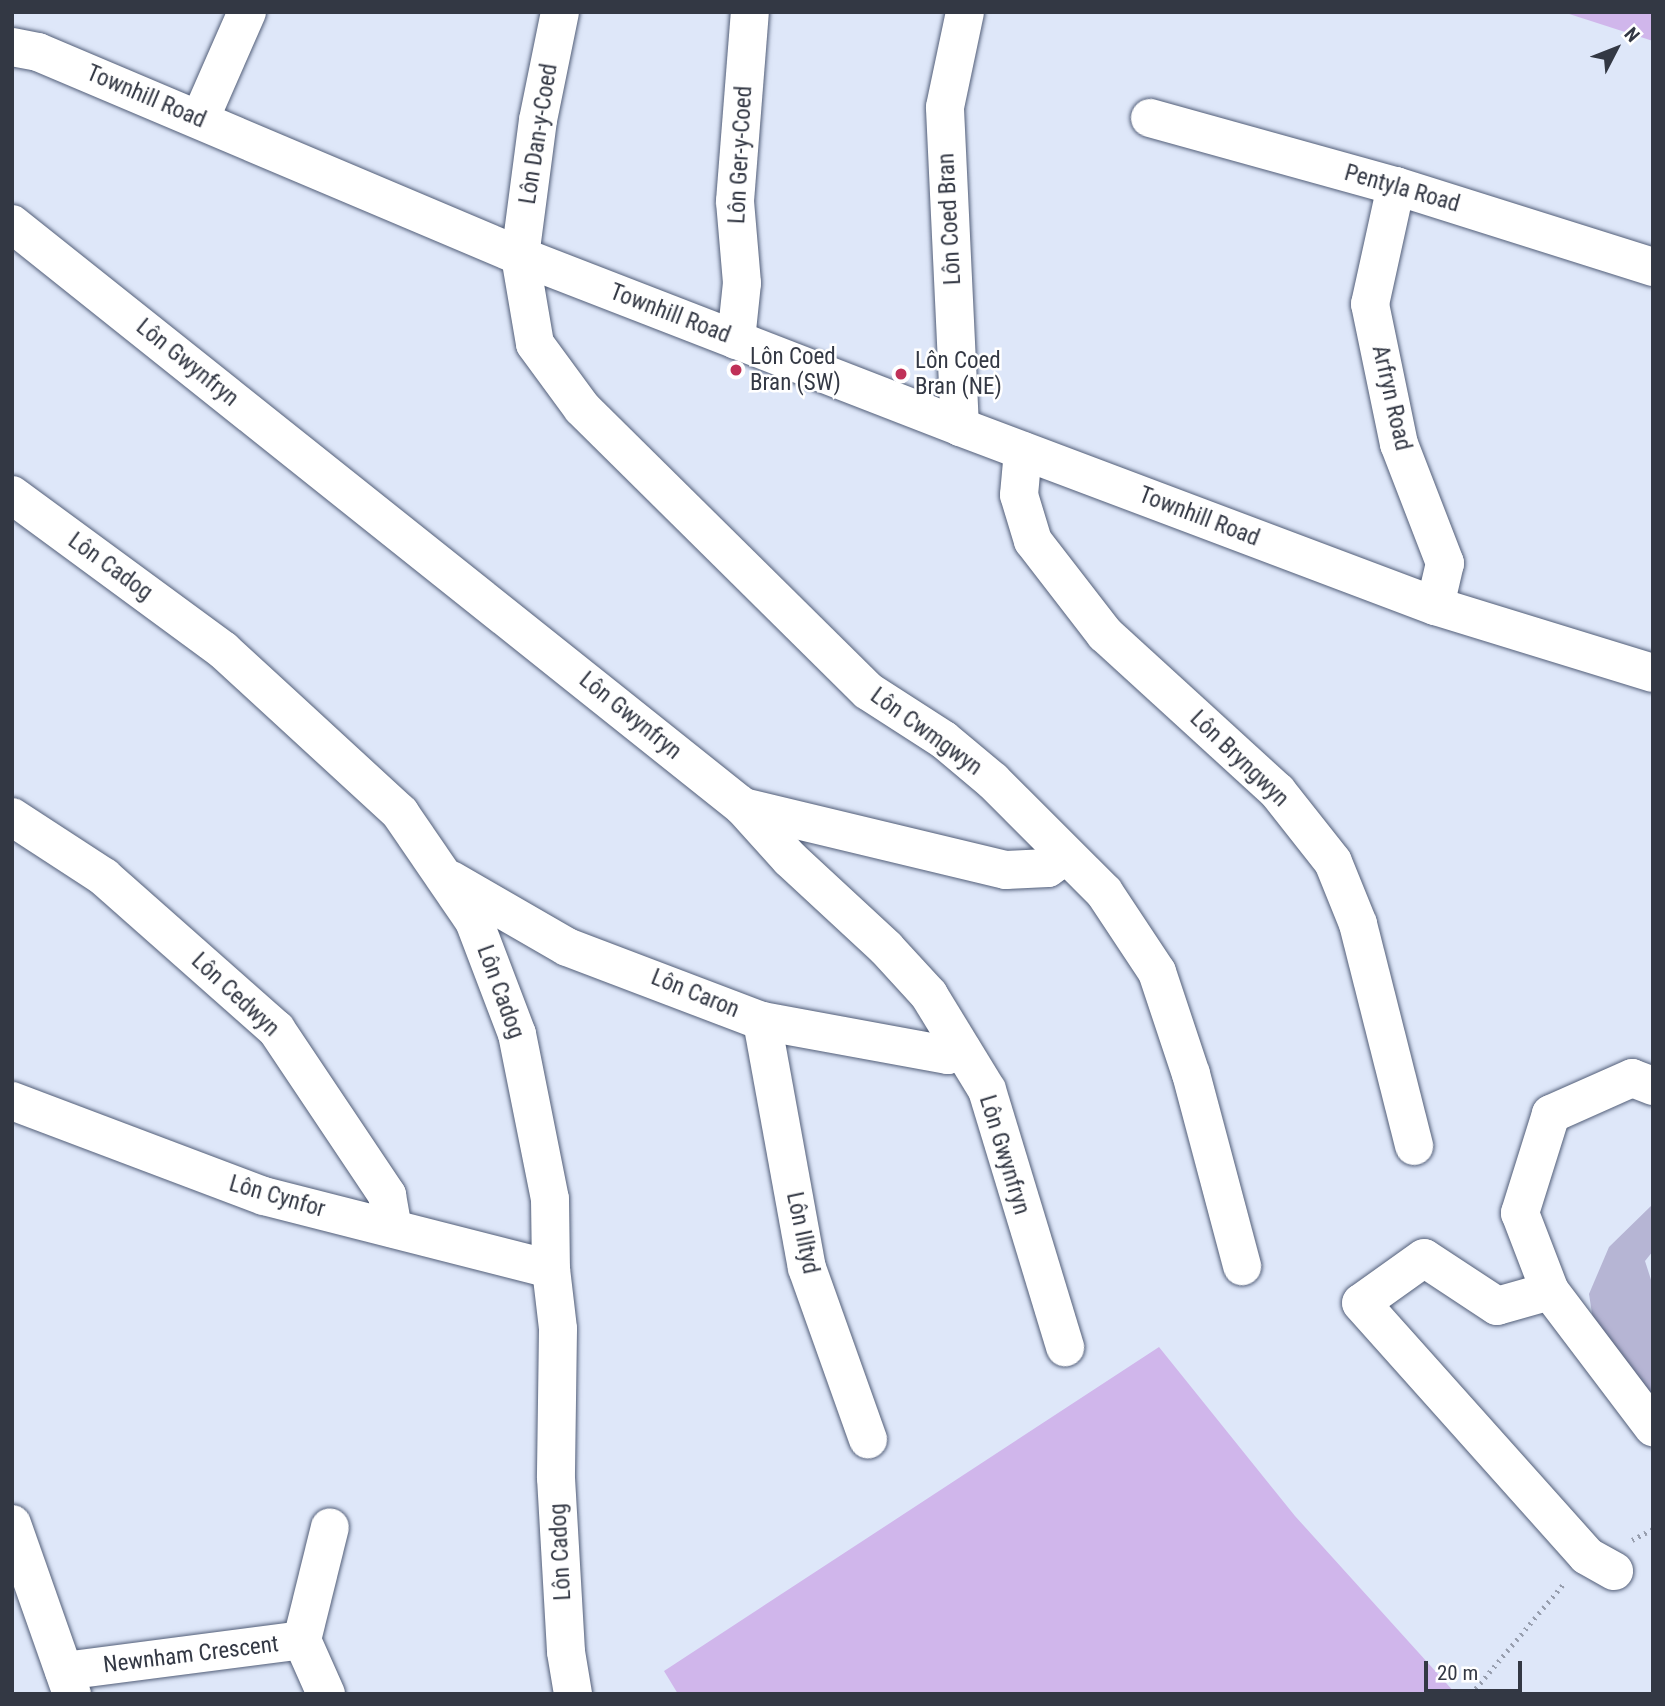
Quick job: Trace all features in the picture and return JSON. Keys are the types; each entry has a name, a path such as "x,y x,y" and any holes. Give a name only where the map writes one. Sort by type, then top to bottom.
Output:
{"street":[{"path":"200,119 247,12"},
{"name":"Lôn Dan-y-Coed","path":"520,256 538,120 561,12"},
{"name":"Lôn Ger-y-Coed","path":"736,340 742,283 735,201 750,12"},
{"name":"Lôn Coed Bran","path":"960,427 945,107 965,12"},
{"name":"Townhill Road","path":"12,47 38,52 520,256 960,427 1435,606 1653,673"},
{"name":"Pentyla Road","path":"1150,118 1396,186 1653,267"},
{"name":"Arfryn Road","path":"1396,186 1370,304 1399,444 1445,563 1435,606"},
{"name":"Lôn Gwynfryn","path":"12,224 743,807 790,859 886,947 929,995 987,1090 1065,1348"},
{"name":"Lôn Cwmgwyn","path":"520,256 535,344 582,408 868,691 944,740 1104,892 1157,972 1191,1074 1242,1266"},
{"name":"Lôn Bryngwyn","path":"1023,451 1019,495 1033,541 1105,634 1277,791 1333,862 1358,924 1414,1146"},
{"name":"Lôn Cadog","path":"12,495 223,650 400,813 474,921 517,1034 550,1199 551,1269 558,1329 556,1478 566,1652 573,1694"},
{"path":"743,807 1006,870 1048,868 1066,855"},
{"name":"Lôn Cedwyn","path":"12,817 104,877 276,1029 387,1195 393,1228"},
{"name":"Lôn Caron","path":"446,877 567,947 762,1021 948,1055 962,1050"},
{"name":"Lôn Illtyd","path":"762,1021 807,1268 868,1439"},
{"path":"1653,1086 1632,1078 1551,1114 1520,1213 1550,1291 1653,1427"},
{"name":"Lôn Cynfor","path":"12,1101 264,1196 551,1269"},
{"path":"1550,1291 1497,1306 1424,1258 1361,1303 1601,1563"},
{"path":"12,1524 68,1682"},
{"path":"302,1640 330,1527"},
{"name":"Newnham Crescent","path":"68,1682 302,1640 326,1694"}],"path":[{"path":"1471,1694 1601,1563 1653,1529"}],"shaded area":[{"path":"1563,12 1653,12 1653,41"},
{"path":"1159,1347 1295,1516 1456,1694 678,1694 664,1671"}],"building":[{"path":"1653,1204 1653,1251 1645,1261 1653,1286 1653,1395 1595,1333 1589,1294 1609,1247"}],"place":[{"name":"Lôn Coed Bran (SW)","path":"736,370"},
{"name":"Lôn Coed Bran (NE)","path":"901,374"}]}
